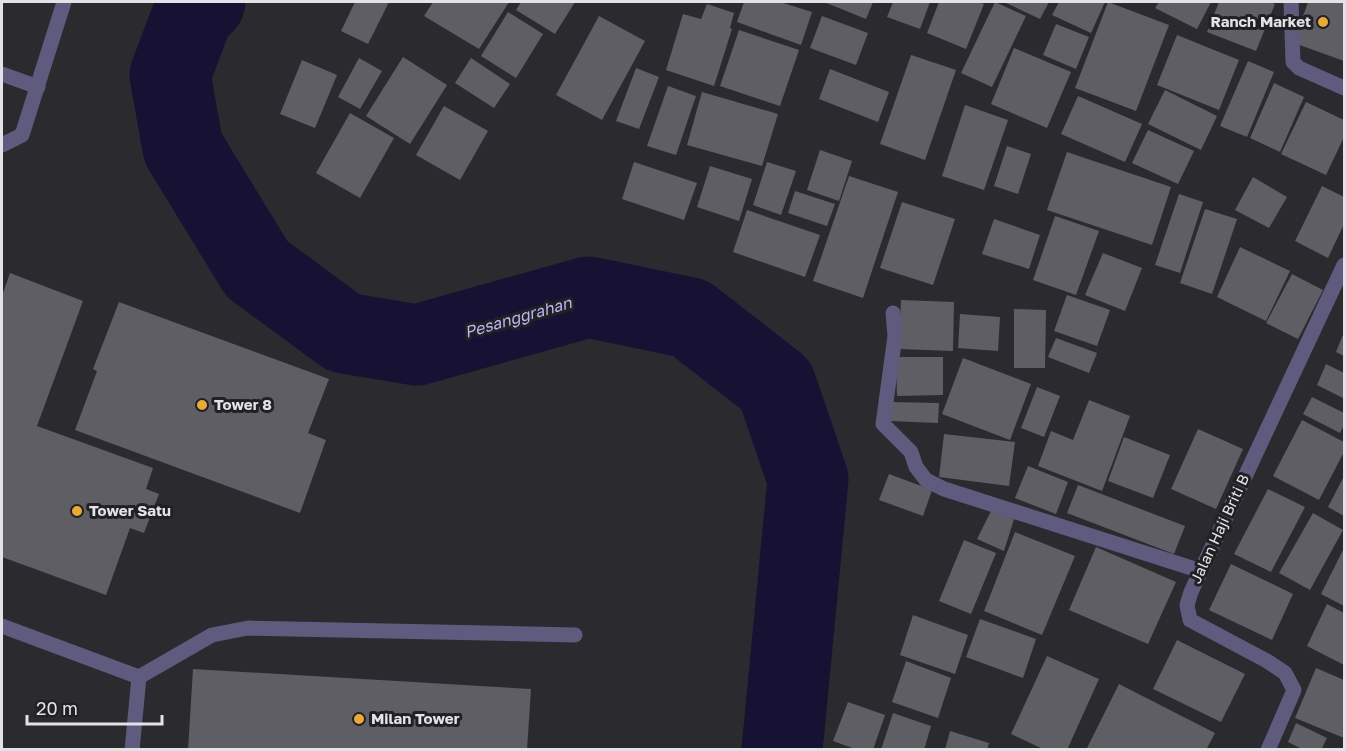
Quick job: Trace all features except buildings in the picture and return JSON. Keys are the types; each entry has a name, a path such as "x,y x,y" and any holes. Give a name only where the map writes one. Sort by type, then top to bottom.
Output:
{"street":[{"path":"2,145 22,135 64,2"},
{"path":"1291,2 1293,62 1299,68 1344,88"},
{"path":"2,74 38,87"},
{"name":"Jalan Haji Briti B","path":"1268,750 1294,690 1285,673 1268,661 1190,620 1187,605 1344,265"},
{"path":"893,313 896,336 883,424 911,452 916,467 926,480 944,489 1201,571"},
{"path":"2,626 140,677"},
{"path":"140,677 212,635 248,628 574,635"},
{"path":"132,750 140,677"}],"waterway":[{"name":"Pesanggrahan","path":"205,2 193,14 170,75 183,148 257,269 344,333 417,345 588,297 690,318 776,385 808,479 782,750"}],"place":[{"name":"Ranch Market","path":"1323,22"},
{"name":"Tower 8","path":"202,405"},
{"name":"Tower Satu","path":"77,511"},
{"name":"Milan Tower","path":"359,719"}]}
